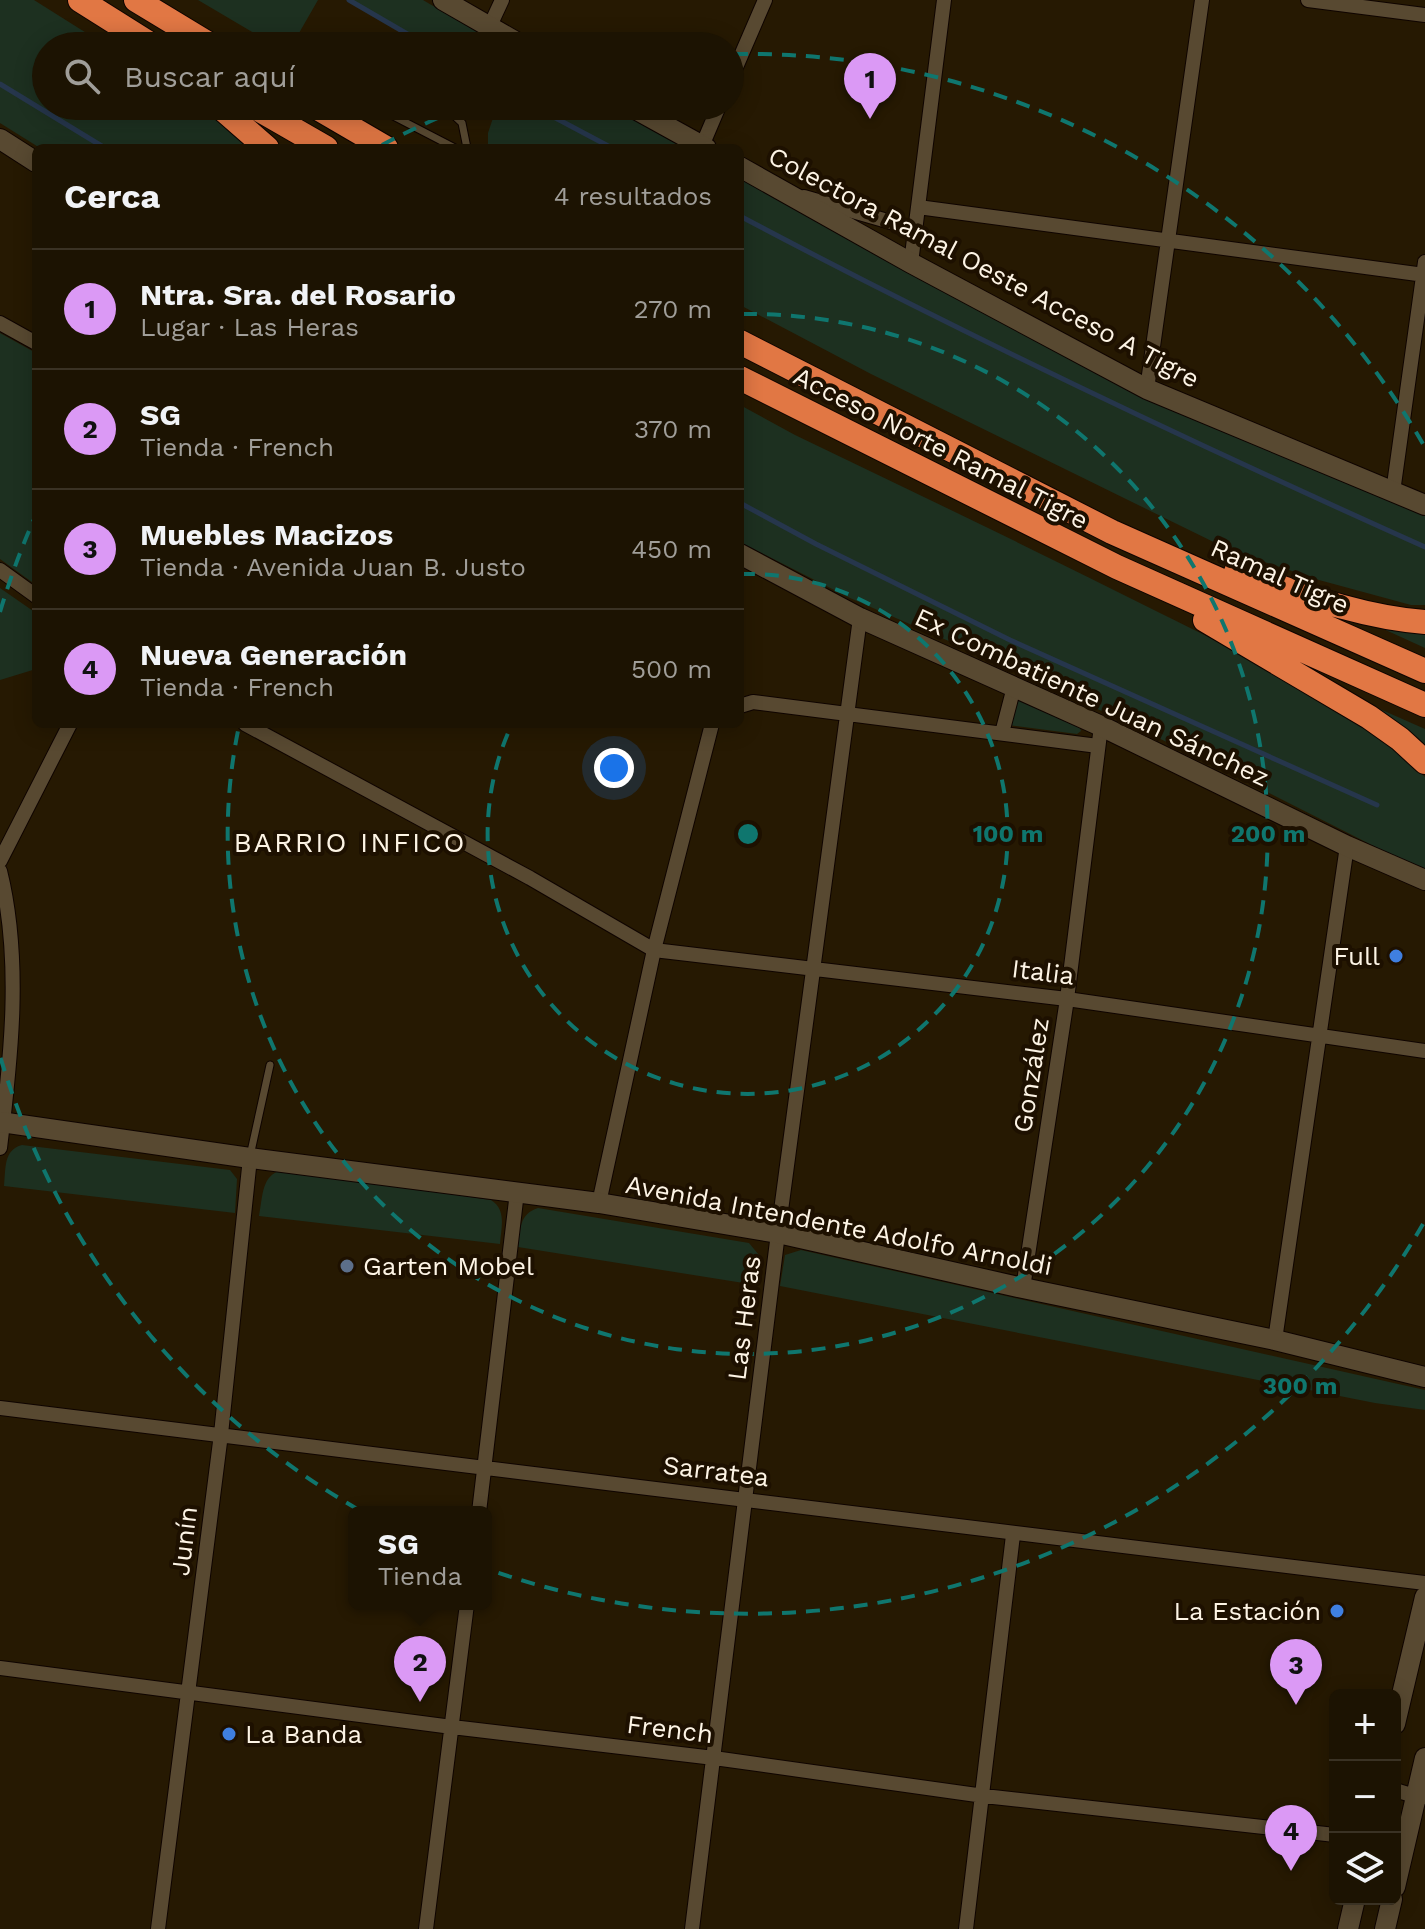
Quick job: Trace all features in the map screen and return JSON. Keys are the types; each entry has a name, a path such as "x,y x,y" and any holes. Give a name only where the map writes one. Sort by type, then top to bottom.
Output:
{"highway":[{"path":"80,0 130,32"},
{"path":"136,0 188,32"},
{"path":"178,26 192,32"},
{"path":"235,120 262,144"},
{"path":"277,120 319,144"},
{"path":"338,120 379,144"},
{"name":"Acceso Norte Ramal Tigre","path":"744,344 1112,532"},
{"name":"Acceso Norte Ramal Tigre","path":"744,380 1117,567"},
{"path":"1112,532 1331,604 1384,617 1425,622"},
{"name":"Ramal Tigre","path":"1112,532 1425,671"},
{"path":"1117,567 1425,705"},
{"path":"1117,567 1369,717 1425,762"}],"main road":[{"path":"443,0 497,32"},
{"path":"655,120 699,144"},
{"path":"0,139 32,159"},
{"name":"Colectora Ramal Oeste Acceso A Tigre","path":"744,169 911,263 1147,389 1425,505"},
{"name":"Ex Combatiente Juan Sánchez","path":"744,556 860,618 1014,687 1100,736 1425,880"},
{"name":"Avenida Intendente Adolfo Arnoldi","path":"2,1123 599,1203 778,1233 1275,1340 1425,1377"},
{"path":"1401,1699 1425,1597"},
{"path":"1401,1842 1421,1797 1425,1758"},
{"path":"1348,1929 1354,1905"},
{"path":"1385,1929 1391,1905"}],"street":[{"path":"489,28 502,0"},
{"path":"744,49 765,0"},
{"path":"911,263 944,0"},
{"path":"1147,389 1202,0"},
{"path":"1308,0 1425,15"},
{"path":"705,144 714,120"},
{"path":"785,191 915,229"},
{"path":"918,207 1424,271 1393,492"},
{"path":"0,323 32,341"},
{"path":"0,570 32,593"},
{"name":"Las Heras","path":"692,1929 778,1233 860,618"},
{"path":"1002,733 1014,687"},
{"path":"744,705 753,702 1002,733 1100,736"},
{"path":"0,861 68,728"},
{"path":"252,728 530,878 654,950"},
{"path":"599,1203 654,950 711,728"},
{"name":"González","path":"1023,1288 1067,999 1100,736"},
{"path":"1275,1340 1347,846"},
{"path":"0,871 8,905 12,993 8,1082 0,1148"},
{"name":"Italia","path":"654,950 1067,999 1425,1051"},
{"name":"Junín","path":"158,1929 221,1434 250,1158"},
{"path":"480,1506 517,1192"},
{"name":"Sarratea","path":"0,1408 747,1499 1013,1535 1425,1583"},
{"path":"966,1929 1013,1535"},
{"path":"426,1929 466,1610"},
{"name":"French","path":"0,1668 714,1758 984,1796 1329,1834"},
{"path":"1401,1792 1421,1797"}],"lane":[{"path":"401,120 447,144"},
{"path":"459,120 466,144"},
{"path":"250,1158 270,1065"}],"green space":[{"path":"0,0 34,0 85,32 32,32 32,120 218,120 251,144 34,144 0,123"},
{"path":"198,0 318,0 300,32 252,32"},
{"path":"350,0 423,0 477,32 404,32"},
{"path":"492,120 638,120 683,144 488,144"},
{"path":"744,177 984,310 1425,510 1425,605 1411,605 1319,580 1234,552 871,374 744,307"},
{"path":"0,333 32,351 32,582 0,559"},
{"path":"744,407 1231,648 1335,706 1367,728 1425,777 1425,872 1194,755 1022,673 850,598 744,544"},
{"path":"0,588 32,610 32,670 0,680"},
{"path":"1344,611 1425,624 1425,648"},
{"path":"1016,699 1079,726 1081,731 1077,734 1008,725"},
{"path":"1373,706 1425,729 1425,753"},
{"path":"22,1145 230,1170 237,1179 235,1213 4,1186 8,1156"},
{"path":"282,1170 491,1200 501,1214 500,1244 259,1216 267,1182"},
{"path":"538,1208 749,1243 759,1255 756,1285 518,1247 524,1218"},
{"path":"801,1250 1425,1390 1425,1410 1375,1403 780,1286 785,1255"}],"waterway":[{"path":"349,0 404,32"},
{"path":"0,84 32,104"},
{"path":"59,120 98,144"},
{"path":"559,120 604,144"},
{"path":"744,218 1080,387 1425,547"},
{"path":"744,505 1010,640 1377,805"}],"place":[{"name":"Ntra. Sra. del Rosario","path":"870,119"},
{"name":"Full","path":"1396,956"},
{"name":"Garten Mobel","path":"347,1266"},
{"name":"La Estación","path":"1337,1611"},
{"name":"SG","path":"420,1702"},
{"name":"Muebles Macizos","path":"1296,1705"},
{"name":"La Banda","path":"229,1734"},
{"name":"Nueva Generación","path":"1291,1871"}],"district":[{"name":"BARRIO INFICO","path":"350,842"}]}
